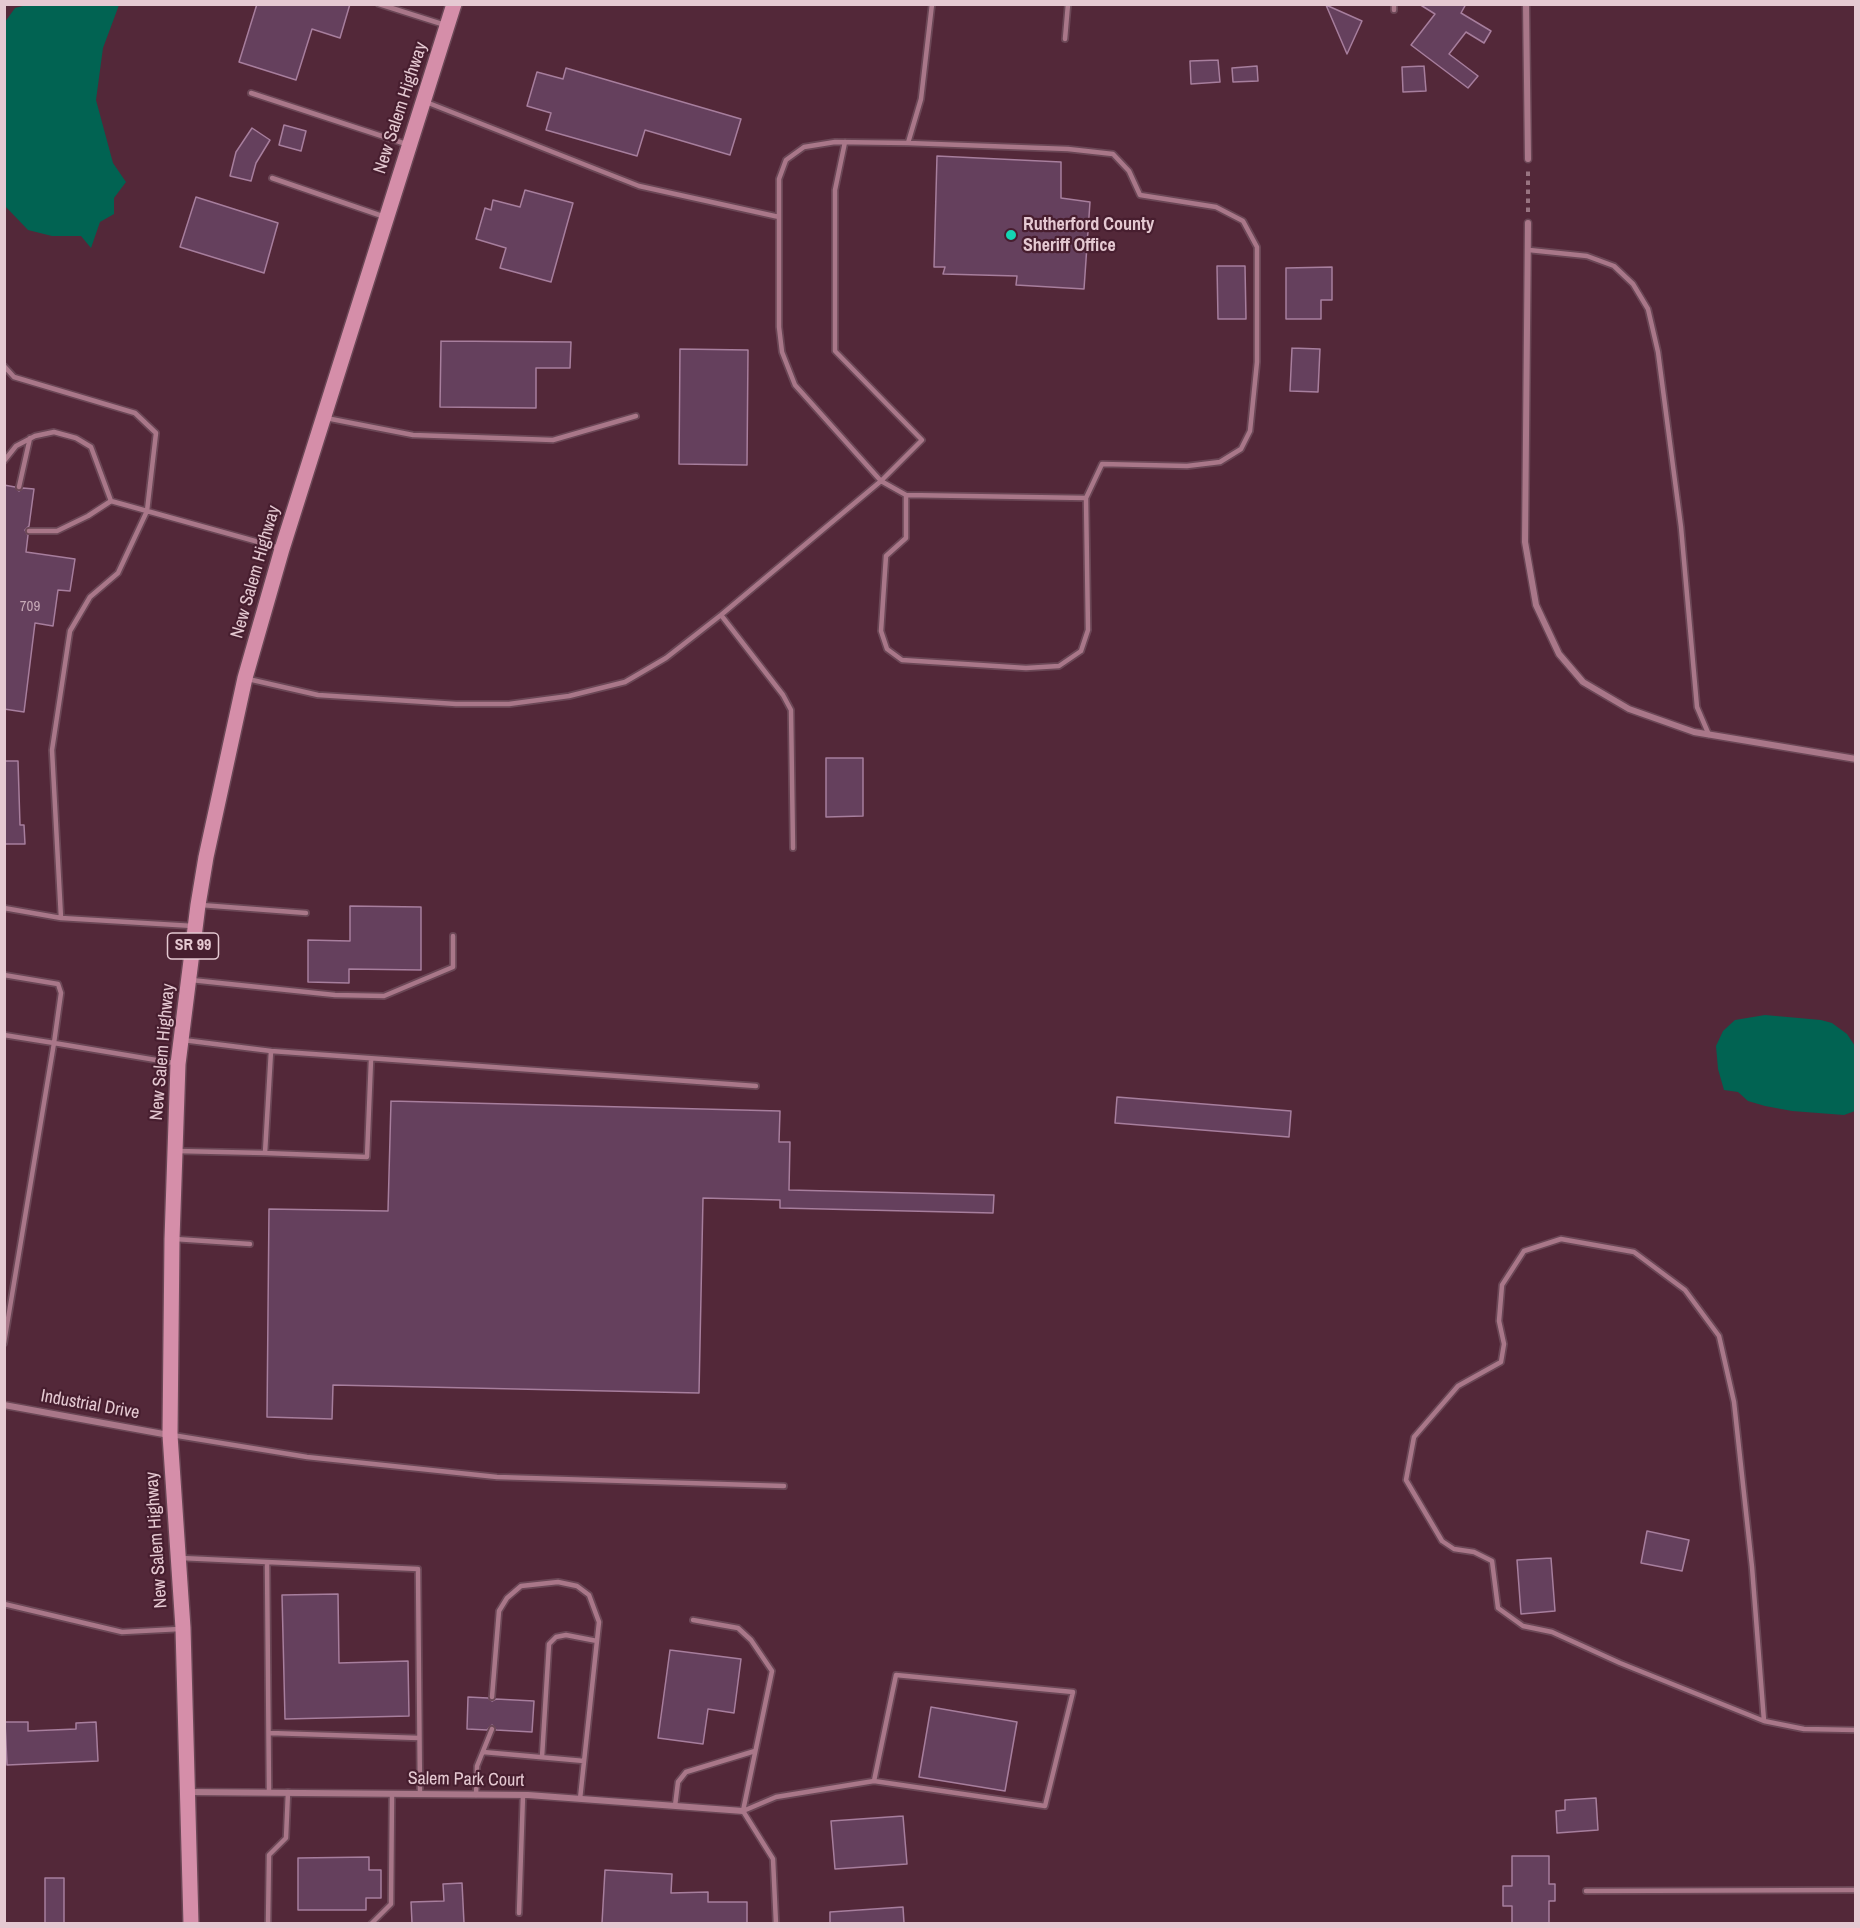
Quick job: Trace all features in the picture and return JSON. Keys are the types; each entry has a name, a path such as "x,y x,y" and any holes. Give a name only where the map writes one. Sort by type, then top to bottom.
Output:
{"main road":[{"name":"New Salem Highway","path":"190,1923 183,1628 170,1435 172,1239 178,1064 198,904 245,678 282,549 454,4"}],"street":[{"path":"1526,4 1528,159"},
{"path":"1528,223 1525,542 1536,605 1559,654 1583,682 1629,709 1694,732 1856,759"},
{"name":"Industrial Drive","path":"4,1405 170,1435"},
{"name":"Salem Park Court","path":"188,1792 288,1791 523,1795 743,1811"}],"lane":[{"path":"380,4 447,26"},
{"path":"908,143 921,99 932,4"},
{"path":"1065,39 1068,4"},
{"path":"251,93 408,145"},
{"path":"424,102 639,186 779,217"},
{"path":"245,678 318,695 456,704 509,704 569,696 625,682 666,658 721,615 881,481 922,440 835,351 835,190 845,142"},
{"path":"906,495 906,538 886,556 880,631 887,649 902,660 1026,668 1059,666 1081,651 1088,630 1086,498 1102,464 1187,465 1220,462 1241,449 1250,432 1257,362 1257,247 1243,221 1216,207 1140,195 1129,171 1113,154 1068,149 908,143 845,142 804,147 786,160 779,179 779,327 782,352 795,385 881,481 906,495 1086,498"},
{"path":"272,178 387,218"},
{"path":"1529,250 1587,256 1614,266 1633,284 1648,309 1658,352 1681,527 1697,707 1709,735"},
{"path":"4,366 14,378 135,413 156,433 147,511 118,573 90,597 70,631 52,750 61,918"},
{"path":"323,418 413,435 553,440 636,416"},
{"path":"4,461 16,446 30,438 54,432 76,438 91,447 111,501"},
{"path":"19,487 30,438"},
{"path":"29,531 57,531 88,516 111,501 282,549"},
{"path":"721,615 783,695 791,710 793,848"},
{"path":"198,904 306,913"},
{"path":"4,908 61,918 195,926"},
{"path":"188,980 335,995 384,996 453,967 453,936"},
{"path":"4,975 58,984 61,993 7,1310 4,1343"},
{"path":"4,1035 178,1064"},
{"path":"181,1040 271,1051 756,1086"},
{"path":"265,1154 271,1051"},
{"path":"174,1151 368,1157 372,1059"},
{"path":"172,1239 250,1244"},
{"path":"1764,1721 1752,1567 1734,1402 1719,1336 1685,1290 1634,1252 1561,1239 1524,1251 1502,1285 1499,1321 1504,1344 1501,1362 1458,1386 1440,1404 1414,1437 1406,1480 1442,1541 1454,1549 1474,1552 1492,1561 1498,1608 1523,1626 1552,1632 1620,1663 1764,1721 1804,1729 1856,1730"},
{"path":"170,1435 307,1456 497,1477 784,1486"},
{"path":"178,1558 418,1569 420,1794"},
{"path":"267,1562 269,1791"},
{"path":"492,1697 500,1611 507,1598 521,1587 558,1582 577,1586 589,1595 598,1622 580,1799"},
{"path":"4,1604 122,1632 183,1628"},
{"path":"693,1620 738,1628 751,1640 772,1671 743,1811 773,1859 776,1923"},
{"path":"542,1757 549,1644 556,1637 580,1636 597,1641"},
{"path":"743,1811 776,1797 874,1781 1045,1806 1073,1692 896,1675 874,1781"},
{"path":"476,1795 477,1767 492,1729"},
{"path":"270,1733 419,1738"},
{"path":"675,1806 678,1782 686,1772 755,1751"},
{"path":"483,1752 584,1761"},
{"path":"268,1923 269,1856 286,1838 288,1791"},
{"path":"371,1923 391,1904 392,1794"},
{"path":"519,1913 523,1795"},
{"path":"1586,1891 1856,1890"}],"path":[{"path":"1528,159 1528,223"}],"shaded area":[{"path":"27,5 119,5 103,48 96,100 113,163 126,182 114,198 114,214 100,222 91,248 81,236 52,236 28,230 5,206 5,22 15,8"},
{"path":"1765,1015 1821,1020 1832,1023 1847,1034 1855,1046 1855,1111 1844,1115 1792,1111 1748,1101 1738,1092 1724,1090 1718,1069 1716,1046 1723,1031 1735,1020"}],"building":[{"path":"257,4 350,4 340,38 312,29 296,80 239,62"},
{"path":"1419,4 1466,4 1461,13 1491,31 1484,43 1466,32 1449,54 1478,76 1468,88 1411,45 1435,14"},
{"path":"1326,5 1362,21 1347,54"},
{"path":"1218,60 1220,82 1191,84 1190,61"},
{"path":"1257,66 1258,81 1233,82 1232,68"},
{"path":"1424,66 1426,91 1403,92 1402,67"},
{"path":"566,68 741,119 730,155 645,130 637,156 546,130 551,113 527,106 537,72 563,79"},
{"path":"284,125 306,131 301,151 279,145"},
{"path":"252,128 270,140 256,163 251,181 230,176 236,152"},
{"name":"Rutherford County Sheriff Office","path":"937,156 1061,162 1061,198 1090,202 1084,289 1016,285 1017,276 943,274 945,267 934,267"},
{"path":"525,190 573,203 551,282 500,268 506,248 476,239 485,208 491,210 493,200 520,207"},
{"path":"196,197 278,223 264,273 180,247"},
{"path":"1217,266 1245,266 1246,319 1218,319"},
{"path":"1332,267 1332,300 1321,300 1321,319 1286,319 1286,268"},
{"path":"441,341 571,342 570,368 536,368 536,408 440,407"},
{"path":"1292,348 1320,349 1318,392 1290,391"},
{"path":"680,349 748,350 747,465 679,464"},
{"path":"4,485 15,487 19,491 23,488 34,489 29,526 25,530 28,535 26,552 75,559 70,591 58,590 53,626 35,623 24,712 4,709"},
{"path":"826,758 863,758 863,816 826,817"},
{"path":"4,761 18,761 20,825 24,825 25,844 4,844"},
{"path":"350,906 421,907 421,970 349,969 349,983 308,982 308,940 350,941"},
{"path":"1117,1097 1291,1111 1289,1137 1115,1123"},
{"path":"391,1101 780,1111 779,1142 790,1142 789,1190 994,1195 993,1213 780,1208 780,1200 703,1198 699,1393 333,1385 332,1419 267,1417 269,1209 388,1211"},
{"path":"1647,1531 1689,1540 1682,1571 1641,1563"},
{"path":"1551,1558 1555,1611 1521,1614 1517,1560"},
{"path":"338,1594 339,1663 408,1661 409,1716 285,1719 282,1595"},
{"path":"670,1650 741,1659 734,1713 708,1709 703,1744 658,1738"},
{"path":"468,1697 488,1698 492,1701 496,1699 534,1701 532,1732 496,1730 492,1725 487,1730 467,1729"},
{"path":"931,1707 1017,1722 1005,1791 919,1777"},
{"path":"5,1722 28,1722 28,1731 76,1729 76,1723 96,1722 98,1761 7,1765"},
{"path":"1596,1798 1598,1830 1557,1833 1556,1811 1565,1810 1565,1800"},
{"path":"903,1816 907,1864 835,1869 831,1821"},
{"path":"1512,1856 1549,1856 1549,1884 1555,1884 1555,1901 1549,1901 1549,1923 1512,1923 1512,1906 1503,1906 1503,1886 1512,1886"},
{"path":"369,1857 369,1870 381,1870 381,1898 366,1898 366,1910 298,1910 298,1858"},
{"path":"605,1870 672,1874 671,1893 708,1892 708,1902 747,1902 747,1923 602,1923"},
{"path":"45,1878 64,1878 64,1923 45,1923"},
{"path":"462,1883 464,1923 412,1923 411,1902 444,1901 443,1884"},
{"path":"903,1907 904,1923 830,1923 830,1912"}],"place":[{"name":"Rutherford County Sheriff Office","path":"1011,235"}]}
